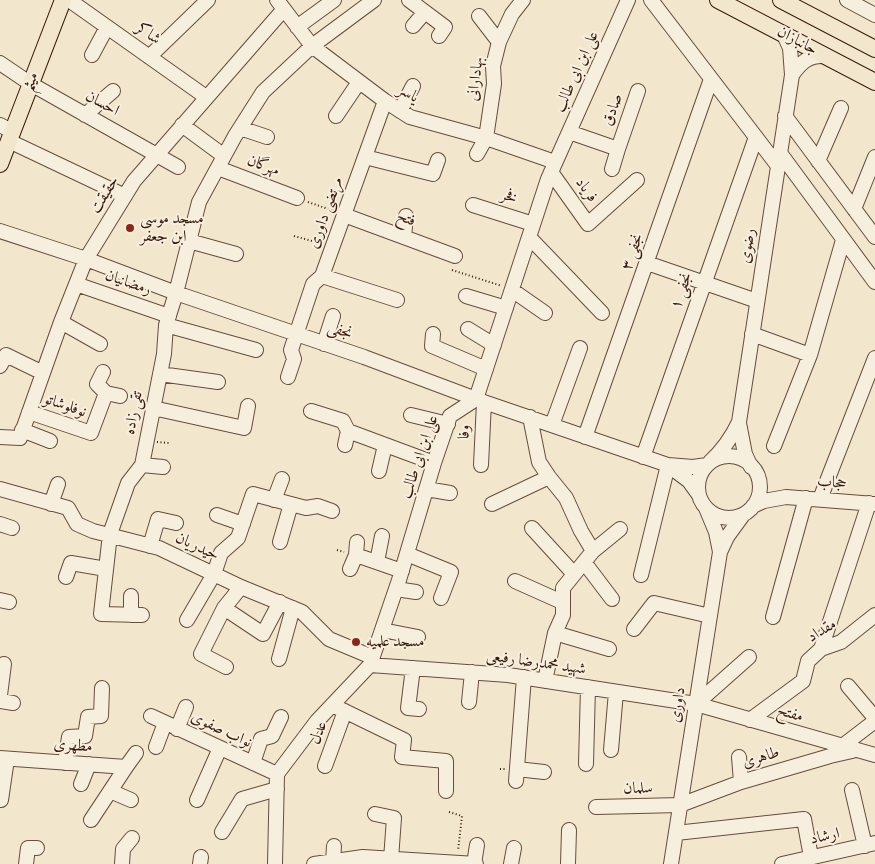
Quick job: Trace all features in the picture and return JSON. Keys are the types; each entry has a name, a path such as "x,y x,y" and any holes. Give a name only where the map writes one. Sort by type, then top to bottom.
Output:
{"main road":[{"name":"میثم","path":"0,164 7,132 31,84 63,0"},
{"name":"جانبازان","path":"718,0 875,82"},
{"name":"جانبازان","path":"782,0 875,50"}],"street":[{"name":"شاکر","path":"69,0 206,97"},
{"path":"149,57 208,0"},
{"path":"297,27 334,0"},
{"name":"تقی زاده","path":"132,596 136,615 101,614 110,534 128,482 142,465 164,354 167,320 176,293 199,202 240,128 263,92 312,46 374,0"},
{"path":"409,0 445,27"},
{"name":"علی ابن ابی طالب","path":"277,774 316,721 371,661 402,571 450,416 480,400 486,369 553,167 628,0"},
{"path":"651,0 756,137 779,159 875,282"},
{"path":"847,0 875,14"},
{"name":"بهادارانی","path":"486,138 494,84 493,66 499,42 515,3"},
{"name":"یاسر","path":"281,4 312,46 385,101 410,117 486,138 553,167"},
{"name":"حقیقت","path":"21,434 86,259 134,181 206,97 281,4"},
{"path":"414,26 425,12"},
{"path":"479,16 499,42"},
{"path":"92,55 107,27"},
{"name":"رضوی","path":"739,422 792,75 790,48 784,34"},
{"path":"792,75 799,64 808,58 826,56"},
{"name":"احسان","path":"0,63 31,84 178,167"},
{"name":"نجفی ۳","path":"585,437 711,79"},
{"path":"336,116 359,82"},
{"path":"400,111 413,86"},
{"path":"86,115 113,91"},
{"name":"صادق","path":"569,132 618,149 638,91"},
{"name":"مرتضی داوری","path":"288,376 294,359 291,350 313,284 322,276 385,101"},
{"path":"818,161 841,108"},
{"path":"785,116 875,237"},
{"name":"مهرگان","path":"182,125 221,162 296,198"},
{"path":"240,128 267,137"},
{"path":"7,132 125,196"},
{"name":"نجفی ۱","path":"643,457 756,137"},
{"path":"476,154 486,138"},
{"path":"612,169 618,149"},
{"path":"854,209 875,157"},
{"path":"364,158 433,174 438,160"},
{"name":"فریاد","path":"553,167 588,224 637,180"},
{"name":"فخر","path":"473,205 533,224"},
{"name":"فتح","path":"344,215 455,256"},
{"path":"404,237 406,216"},
{"name":"نجفی","path":"0,231 86,259 176,293 668,466"},
{"path":"529,237 602,313"},
{"path":"774,446 810,355 843,240"},
{"path":"189,241 236,254"},
{"path":"647,264 757,302"},
{"path":"322,276 397,300"},
{"name":"رمضانیان","path":"76,284 167,320 256,350"},
{"path":"512,290 545,313"},
{"path":"466,296 506,308"},
{"path":"324,344 334,316"},
{"path":"61,322 100,344"},
{"path":"468,330 494,345"},
{"path":"433,334 432,346 486,369"},
{"path":"752,334 810,355"},
{"path":"552,425 580,348"},
{"path":"0,366 6,355 43,373"},
{"path":"773,617 813,499 875,358"},
{"path":"103,372 97,384 106,392"},
{"path":"160,374 218,382"},
{"name":"نوفلوشاتو","path":"29,412 91,433 106,392 120,396"},
{"name":"وفا","path":"480,400 481,464"},
{"path":"153,408 244,428 248,406"},
{"path":"312,410 344,422 346,438 385,445 434,463"},
{"path":"411,415 448,424"},
{"path":"530,417 539,462 566,498 581,531 589,556 612,599"},
{"path":"699,495 699,479 703,470 724,450 739,422"},
{"path":"739,422 745,454 755,472 764,484 786,497"},
{"path":"0,437 21,434 50,441"},
{"path":"379,471 385,445"},
{"path":"668,466 693,467 709,464 719,458 730,456 739,458 755,472 760,490 757,501 727,537 720,552"},
{"path":"142,465 163,467"},
{"path":"668,466 689,481 699,495 716,532 720,552"},
{"path":"641,575 668,466"},
{"path":"492,504 549,477"},
{"path":"274,500 282,479"},
{"path":"51,504 58,484"},
{"path":"186,620 214,574 221,553 238,538 251,488 274,500 306,508 318,506 332,511"},
{"name":"حیدریان","path":"0,489 68,508 78,524 93,531 150,546 302,612 329,639 371,661"},
{"path":"426,490 450,493"},
{"path":"706,508 713,515 733,518 764,501 786,497"},
{"name":"حجاب","path":"786,497 872,504"},
{"path":"280,542 291,504"},
{"path":"821,649 872,504"},
{"path":"217,515 243,524"},
{"path":"150,546 158,518 176,523"},
{"path":"532,528 574,574"},
{"path":"545,681 555,633 563,616 563,588 589,556 620,529"},
{"path":"378,562 382,536"},
{"path":"350,569 357,548 378,562 402,571"},
{"name":"داوری","path":"671,864 720,552"},
{"path":"407,554 451,572 441,598"},
{"path":"66,577 71,563 106,569"},
{"path":"515,581 562,602"},
{"path":"226,667 201,654 224,608 241,587"},
{"path":"396,589 416,592"},
{"path":"634,629 654,603 710,616"},
{"path":"224,608 262,634 286,605"},
{"path":"279,659 286,605"},
{"name":"مقداد","path":"750,720 803,680 808,662 821,649 841,642 875,615"},
{"path":"382,630 418,637"},
{"path":"555,633 609,649"},
{"path":"696,704 749,658"},
{"name":"شهید محمدرضا رفیعی","path":"371,661 413,668 524,678 696,704"},
{"path":"0,695 4,664"},
{"path":"413,668 408,708 419,709"},
{"path":"469,702 472,672"},
{"path":"524,678 516,775 544,772"},
{"path":"840,746 875,719 848,686"},
{"path":"586,764 588,687"},
{"path":"65,763 69,737 86,736 88,717 101,716 102,688"},
{"path":"611,750 616,692"},
{"name":"مفتح","path":"696,704 854,751 875,755"},
{"path":"332,705 404,740 402,756 446,761 446,791"},
{"path":"156,747 186,707"},
{"name":"عدل","path":"325,766 345,712"},
{"name":"نواب صفوی","path":"151,716 277,774"},
{"path":"253,763 261,739 272,736 281,717"},
{"path":"197,800 220,748"},
{"name":"طاهری","path":"680,805 741,782 830,756 854,751"},
{"path":"91,820 136,754"},
{"path":"740,757 741,782"},
{"path":"1,800 4,759"},
{"name":"مطهری","path":"4,759 126,767"},
{"path":"81,784 89,764"},
{"path":"275,864 277,774"},
{"path":"222,832 242,799 277,789"},
{"path":"852,790 870,844"},
{"path":"110,792 131,800"},
{"name":"سلمان","path":"596,807 680,805"},
{"path":"375,814 394,818 391,859"},
{"path":"676,833 804,819 811,858"},
{"path":"568,864 569,830"},
{"path":"122,864 123,849 132,838"},
{"name":"ارشاد","path":"782,864 870,844"},
{"path":"314,864 391,859 475,864 477,845"},
{"path":"332,862 334,846"},
{"path":"26,864 28,848 37,848"},
{"path":"511,864 514,848"}],"path":[{"path":"296,198 344,215"},
{"path":"294,236 333,246"},
{"path":"452,270 512,290"},
{"path":"449,812 462,816 456,863"}],"place":[{"name":"مسجد موسی ابن جعفر","path":"130,228"},
{"name":"مسجد علمیه","path":"356,642"}]}
